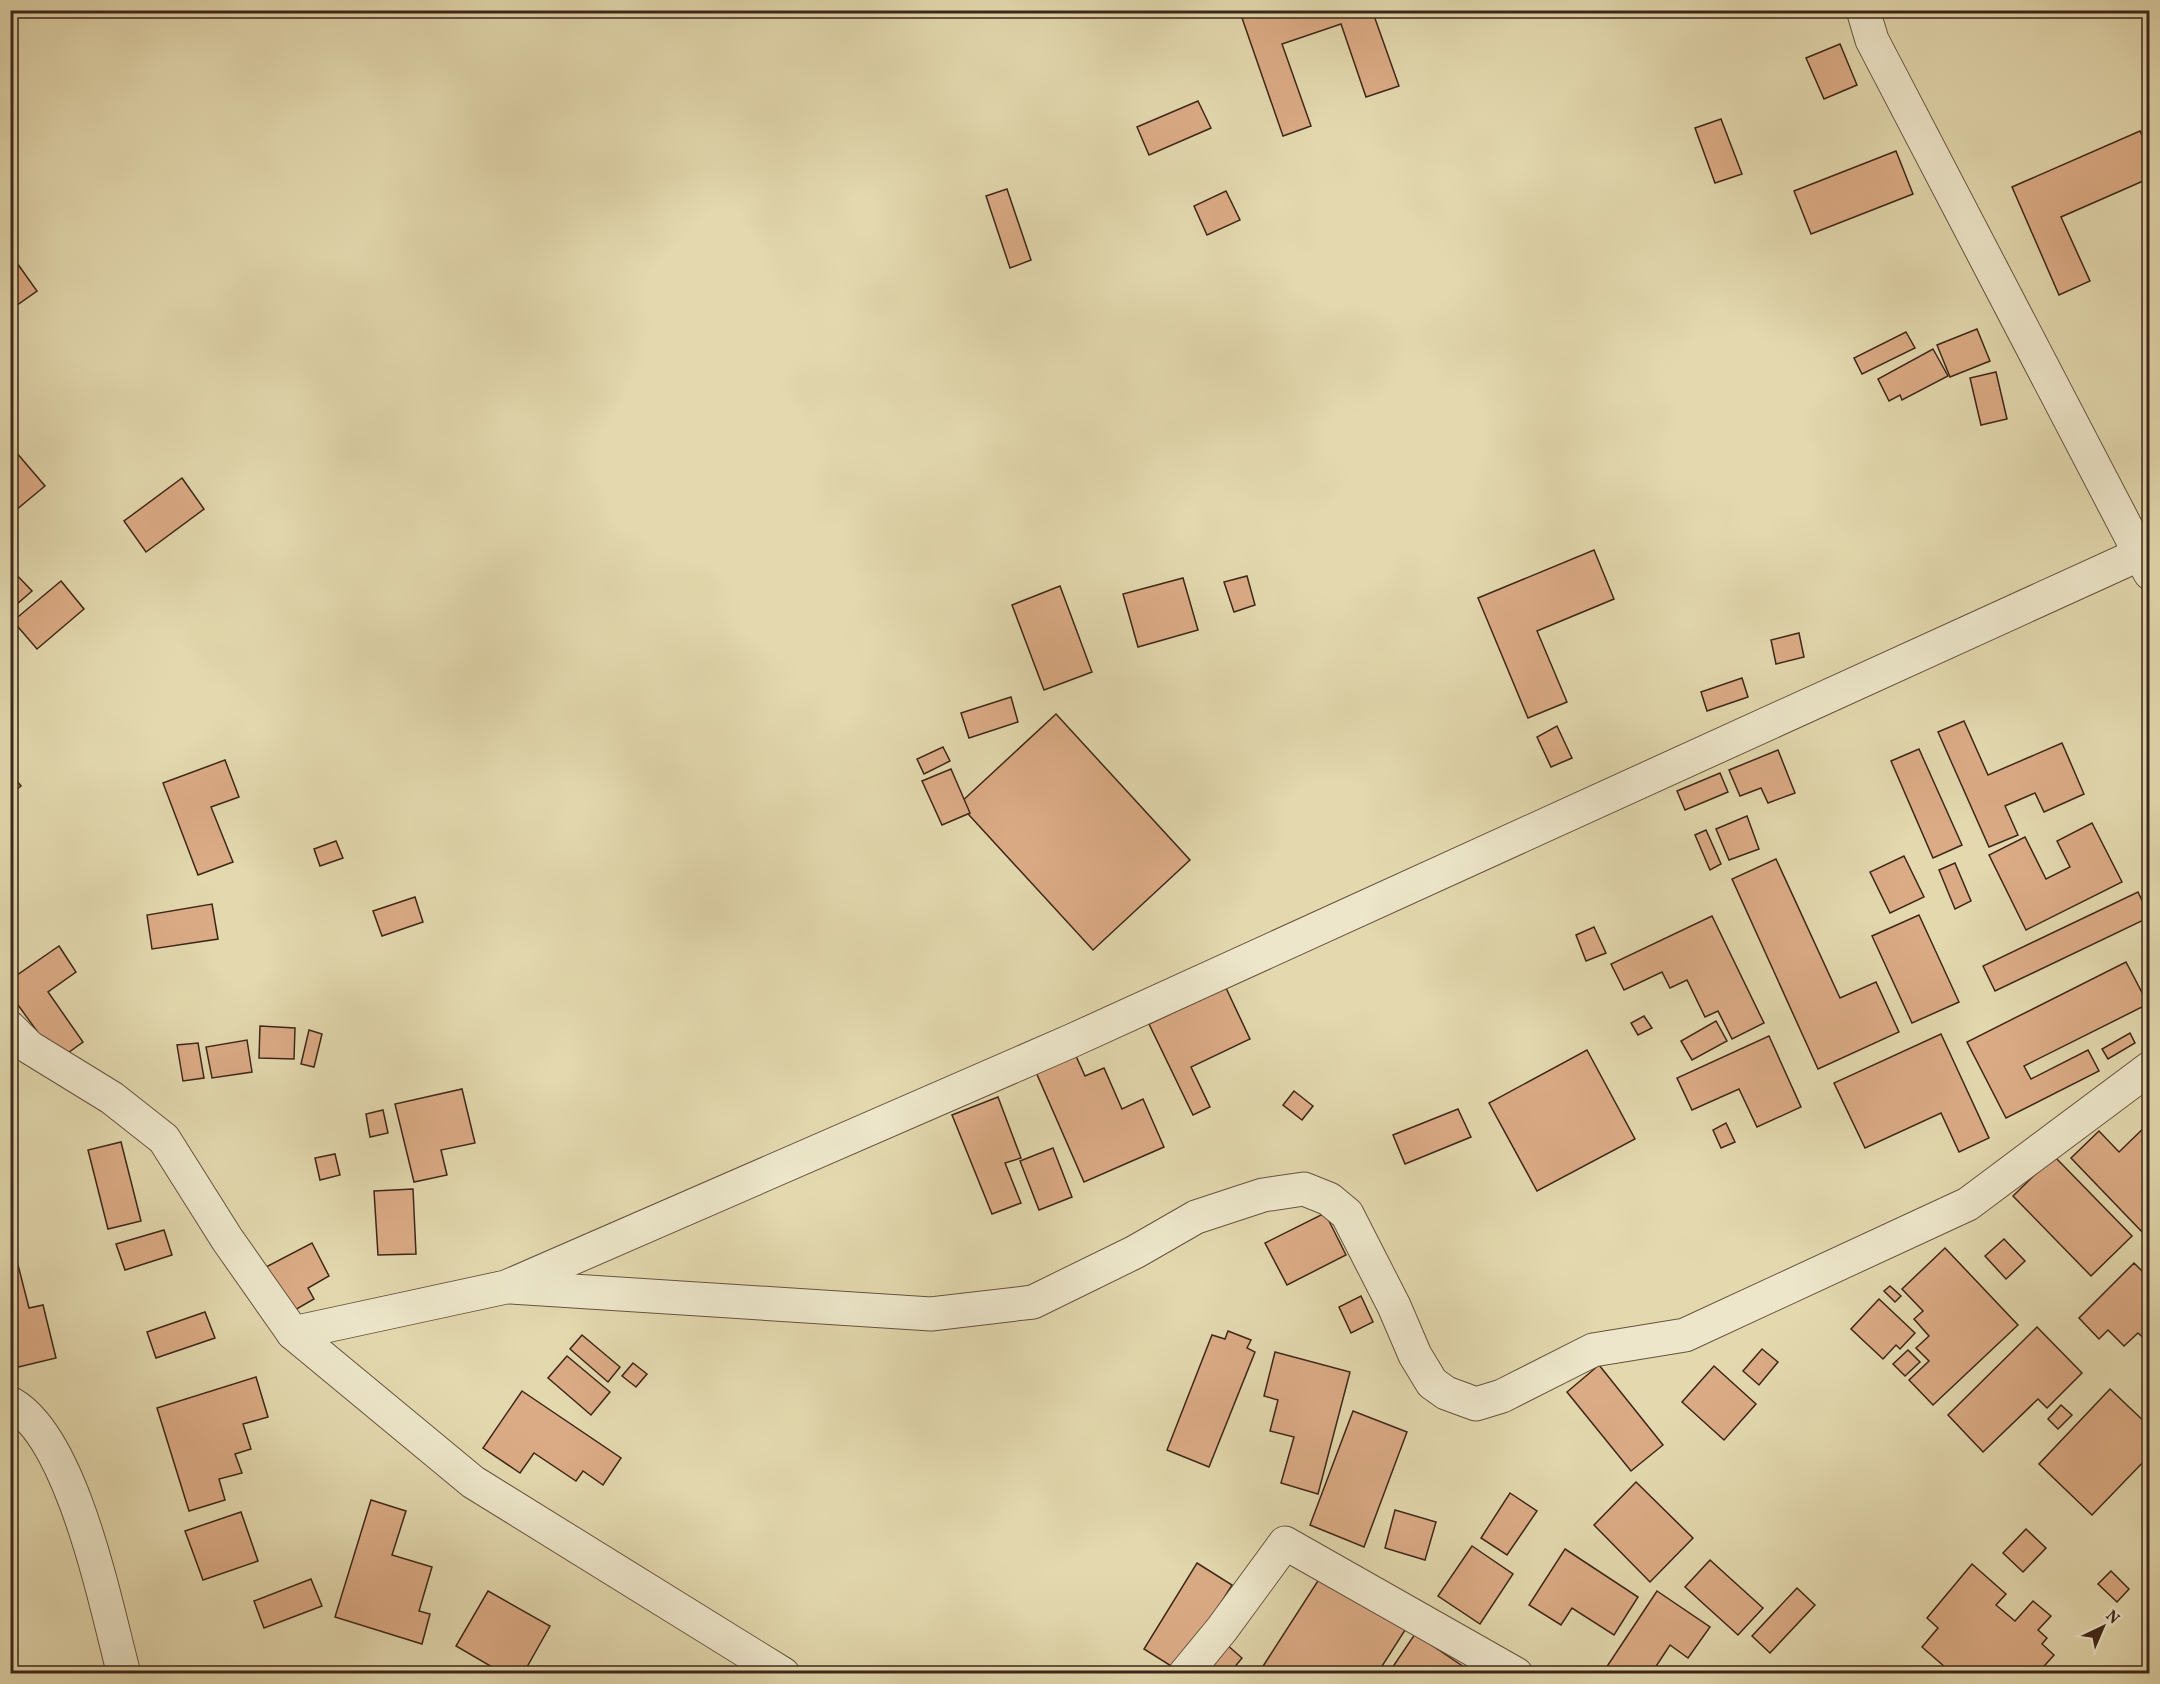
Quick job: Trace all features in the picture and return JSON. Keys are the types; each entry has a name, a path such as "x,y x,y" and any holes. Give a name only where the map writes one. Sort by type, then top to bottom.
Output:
{"street":[{"path":"293,1333 506,1287 1071,1041 2145,564 1872,40 1863,10"},
{"path":"17,1046 112,1098 164,1139 227,1239 293,1333 473,1482 783,1674"},
{"path":"506,1287 932,1314 1033,1302 1135,1252 1197,1217 1263,1195 1304,1189 1329,1199 1347,1214 1394,1306 1415,1355 1432,1383 1446,1393 1476,1404 1502,1396 1593,1350 1685,1335 1968,1204 2150,1068"},
{"path":"10,1403 21,1409 50,1444 72,1493 124,1674"},
{"path":"1185,1674 1222,1629 1285,1543 1516,1674"}],"building":[{"path":"1265,10 1372,10 1399,86 1366,97 1341,24 1282,44 1311,126 1283,136 1242,18"},
{"path":"1840,44 1857,85 1824,99 1806,58"},
{"path":"1198,101 1211,128 1149,155 1137,127"},
{"path":"1721,119 1742,174 1715,183 1695,128"},
{"path":"2140,131 2150,152 2150,178 2061,217 2090,281 2059,295 2012,187"},
{"path":"1896,151 1913,194 1811,234 1794,191"},
{"path":"1007,189 1031,260 1010,268 986,196"},
{"path":"1226,191 1240,220 1207,235 1194,206"},
{"path":"12,256 37,291 10,310 10,257"},
{"path":"1977,329 1990,361 1950,377 1937,345"},
{"path":"1906,332 1915,348 1862,374 1854,358"},
{"path":"1933,349 1948,376 1902,400 1900,395 1889,401 1878,379"},
{"path":"1996,372 2007,419 1981,425 1970,378"},
{"path":"10,445 45,486 10,515"},
{"path":"182,478 204,509 146,552 124,521"},
{"path":"1594,550 1614,599 1537,631 1567,702 1528,718 1478,598"},
{"path":"10,568 32,591 10,610"},
{"path":"1247,576 1255,605 1234,612 1224,582"},
{"path":"1183,578 1198,630 1138,647 1123,594"},
{"path":"61,581 84,609 37,649 13,621"},
{"path":"1060,586 1092,672 1044,690 1012,605"},
{"path":"1799,633 1804,657 1776,664 1771,640"},
{"path":"1742,678 1748,697 1707,711 1701,692"},
{"path":"1011,697 1018,722 969,738 961,713"},
{"path":"1056,714 1190,860 1093,950 959,804"},
{"path":"1964,721 1988,775 2062,743 2084,794 2044,812 2035,793 2005,806 2018,835 1989,847 1938,732"},
{"path":"1557,726 1572,758 1551,767 1537,737"},
{"path":"943,747 950,761 924,774 917,759"},
{"path":"1919,749 1962,845 1933,858 1891,761"},
{"path":"1778,750 1795,793 1768,803 1761,788 1740,796 1729,770"},
{"path":"225,760 239,797 211,807 233,862 198,875 163,783"},
{"path":"951,769 970,813 942,825 922,781"},
{"path":"10,773 21,786 10,795"},
{"path":"1720,773 1728,792 1685,810 1677,791"},
{"path":"1747,816 1759,849 1729,860 1716,829"},
{"path":"2092,823 2122,882 2026,930 1989,855 2025,837 2046,879 2070,867 2057,841"},
{"path":"1706,830 1721,864 1710,870 1695,835"},
{"path":"336,841 343,858 320,866 314,849"},
{"path":"1904,856 1924,897 1890,913 1870,872"},
{"path":"1776,859 1840,998 1876,982 1899,1032 1818,1069 1732,879"},
{"path":"1955,863 1971,901 1955,909 1939,870"},
{"path":"2138,892 2150,917 1995,991 1983,966"},
{"path":"415,897 423,922 382,936 373,911"},
{"path":"212,904 218,939 152,949 147,915"},
{"path":"1919,915 1959,1002 1912,1023 1872,936"},
{"path":"1712,916 1764,1023 1732,1039 1718,1011 1705,1017 1687,980 1670,988 1662,972 1624,990 1611,964"},
{"path":"1594,927 1606,953 1586,961 1576,935"},
{"path":"59,946 76,972 48,992 83,1042 58,1060 10,994 10,980"},
{"path":"2126,962 2148,1004 2024,1066 2031,1079 2088,1050 2099,1071 2006,1118 1967,1042"},
{"path":"1226,988 1250,1039 1191,1067 1210,1107 1193,1115 1149,1024"},
{"path":"1644,1016 1652,1028 1638,1035 1631,1023"},
{"path":"1716,1021 1727,1041 1692,1060 1681,1041"},
{"path":"260,1026 295,1028 294,1059 259,1058"},
{"path":"309,1030 322,1034 314,1067 301,1064"},
{"path":"2130,1033 2135,1043 2108,1059 2102,1049"},
{"path":"1941,1034 1989,1138 1959,1152 1941,1113 1865,1148 1834,1083"},
{"path":"1769,1036 1801,1107 1757,1127 1739,1089 1692,1110 1677,1078"},
{"path":"247,1040 252,1072 212,1078 206,1047"},
{"path":"198,1043 204,1078 183,1081 177,1045"},
{"path":"1071,1045 1085,1076 1104,1068 1122,1109 1143,1099 1164,1147 1084,1182 1032,1063"},
{"path":"1587,1050 1635,1139 1537,1191 1489,1103"},
{"path":"462,1089 475,1143 441,1150 447,1175 414,1182 395,1104"},
{"path":"1294,1091 1313,1106 1302,1120 1283,1105"},
{"path":"998,1097 1021,1158 1005,1163 1021,1203 992,1214 952,1115"},
{"path":"1458,1109 1471,1137 1405,1164 1393,1135"},
{"path":"383,1110 388,1133 370,1137 366,1114"},
{"path":"2150,1122 2150,1231 2145,1235 2071,1158 2099,1131 2119,1152"},
{"path":"1726,1123 1735,1142 1721,1148 1713,1130"},
{"path":"121,1142 141,1221 108,1229 88,1150"},
{"path":"1053,1148 1072,1197 1039,1210 1020,1161"},
{"path":"335,1154 340,1175 320,1180 315,1158"},
{"path":"2054,1156 2132,1236 2091,1276 2013,1196"},
{"path":"413,1189 416,1254 378,1255 374,1191"},
{"path":"1325,1213 1346,1255 1287,1285 1265,1243"},
{"path":"164,1230 172,1255 125,1270 116,1244"},
{"path":"2004,1239 2025,1261 2006,1279 1985,1256"},
{"path":"312,1243 329,1276 308,1288 314,1299 288,1314 264,1268"},
{"path":"1945,1248 2018,1325 1933,1405 1909,1380 1929,1361 1916,1348 1929,1336 1914,1319 1923,1311 1902,1289"},
{"path":"17,1261 29,1308 43,1305 56,1358 10,1369 10,1262"},
{"path":"2134,1263 2150,1279 2150,1344 2138,1333 2124,1346 2108,1330 2099,1339 2079,1318"},
{"path":"1890,1286 1901,1296 1895,1302 1884,1291"},
{"path":"1361,1296 1373,1322 1351,1333 1339,1307"},
{"path":"1879,1299 1915,1333 1900,1349 1896,1345 1883,1359 1851,1329"},
{"path":"205,1312 215,1338 156,1358 147,1332"},
{"path":"2037,1327 2082,1373 2047,1408 2038,1399 1983,1452 1948,1415"},
{"path":"1228,1331 1251,1340 1247,1348 1255,1352 1209,1467 1167,1450 1212,1335 1225,1339"},
{"path":"582,1335 620,1367 608,1382 570,1349"},
{"path":"1762,1349 1778,1362 1759,1385 1743,1371"},
{"path":"1908,1350 1920,1362 1905,1376 1893,1364"},
{"path":"1275,1352 1350,1372 1318,1494 1281,1483 1294,1437 1270,1431 1278,1400 1264,1396"},
{"path":"567,1356 610,1392 591,1415 548,1378"},
{"path":"633,1363 647,1374 636,1387 622,1376"},
{"path":"1599,1365 1663,1445 1631,1471 1567,1392"},
{"path":"1714,1366 1756,1404 1724,1440 1682,1402"},
{"path":"256,1377 268,1417 243,1424 251,1449 235,1454 242,1473 219,1479 225,1500 189,1511 157,1408"},
{"path":"2110,1389 2150,1427 2150,1455 2092,1515 2039,1464"},
{"path":"522,1391 621,1458 603,1485 583,1471 576,1481 534,1453 520,1473 483,1448"},
{"path":"2061,1405 2072,1415 2058,1429 2048,1419"},
{"path":"1353,1411 1407,1432 1364,1547 1310,1525"},
{"path":"1636,1482 1693,1538 1650,1582 1594,1525"},
{"path":"1510,1493 1537,1511 1507,1555 1481,1538"},
{"path":"371,1500 406,1511 392,1555 432,1567 419,1611 430,1614 422,1644 335,1617"},
{"path":"1395,1510 1436,1522 1425,1560 1385,1548"},
{"path":"241,1512 258,1561 203,1580 185,1531"},
{"path":"2026,1529 2046,1548 2023,1572 2003,1553"},
{"path":"1472,1546 1513,1574 1480,1624 1438,1596"},
{"path":"1565,1549 1638,1597 1614,1635 1572,1608 1561,1625 1529,1605"},
{"path":"1710,1560 1763,1608 1738,1635 1685,1587"},
{"path":"1197,1563 1232,1585 1179,1671 1144,1649"},
{"path":"1972,1564 2006,1594 1996,1605 2015,1621 2033,1601 2051,1616 2038,1630 2047,1638 2042,1644 2054,1655 2037,1674 1953,1674 1922,1647 1938,1628 1927,1618"},
{"path":"2111,1571 2129,1589 2117,1602 2098,1584"},
{"path":"1323,1573 1407,1627 1377,1674 1258,1674"},
{"path":"311,1579 322,1606 264,1628 254,1601"},
{"path":"1797,1588 1815,1605 1770,1653 1752,1636"},
{"path":"488,1591 550,1626 523,1674 504,1674 456,1646"},
{"path":"1657,1591 1710,1627 1688,1658 1670,1645 1651,1674 1602,1674"},
{"path":"1415,1634 1464,1667 1460,1674 1388,1674"},
{"path":"1226,1644 1242,1658 1229,1674 1214,1674 1207,1667"}]}
